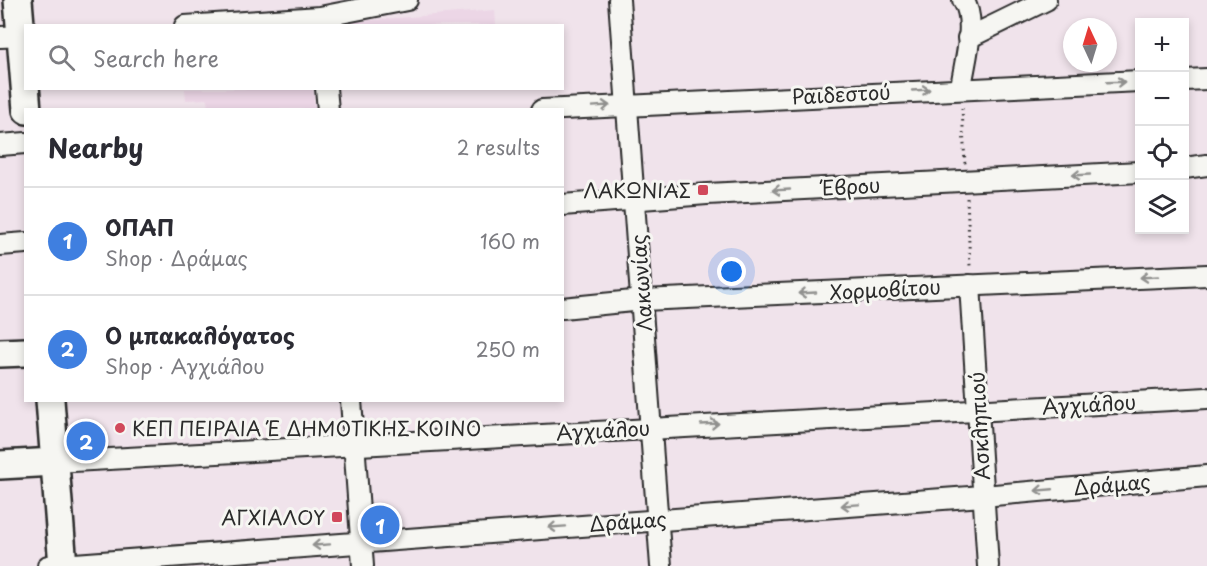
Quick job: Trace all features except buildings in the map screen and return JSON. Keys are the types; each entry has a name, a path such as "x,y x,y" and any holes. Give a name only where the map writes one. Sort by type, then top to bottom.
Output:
{"street":[{"path":"18,0 16,36 24,90"},
{"path":"208,24 320,14 407,0"},
{"name":"Λακωνίας","path":"619,0 661,566"},
{"path":"961,88 970,16 963,0"},
{"path":"968,38 1046,0"},
{"path":"1189,80 1207,79"},
{"name":"Ραιδεστού","path":"564,108 1135,81"},
{"path":"24,90 27,108"},
{"path":"326,90 328,108"},
{"path":"0,145 24,142"},
{"path":"1189,167 1207,165"},
{"name":"Έβρου","path":"564,205 1135,172"},
{"path":"0,245 24,243"},
{"name":"Χορμοβίτου","path":"564,308 643,300 1207,275"},
{"name":"Ασκληπιού","path":"970,285 988,566"},
{"path":"0,353 24,352"},
{"name":"Αγχιάλου","path":"0,465 651,427 1207,398"},
{"path":"51,402 58,566"},
{"path":"351,402 363,566"},
{"name":"Δράμας","path":"58,566 983,496 1207,476"}],"shaded area":[{"path":"495,10 496,24 335,24"},
{"path":"185,90 313,90 315,108 208,108 207,99 186,100"}],"place":[{"name":"ΛΑΚΩΝΙΑΣ","path":"703,190"},
{"name":"ΚΕΠ ΠΕΙΡΑΙΑ Ε΄ ΔΗΜΟΤΙΚΗΣ ΚΟΙΝΟ","path":"120,428"},
{"name":"Ο μπακαλόγατος","path":"86,441"},
{"name":"ΑΓΧΙΑΛΟΥ","path":"337,517"},
{"name":"ΟΠΑΠ","path":"380,525"}]}
